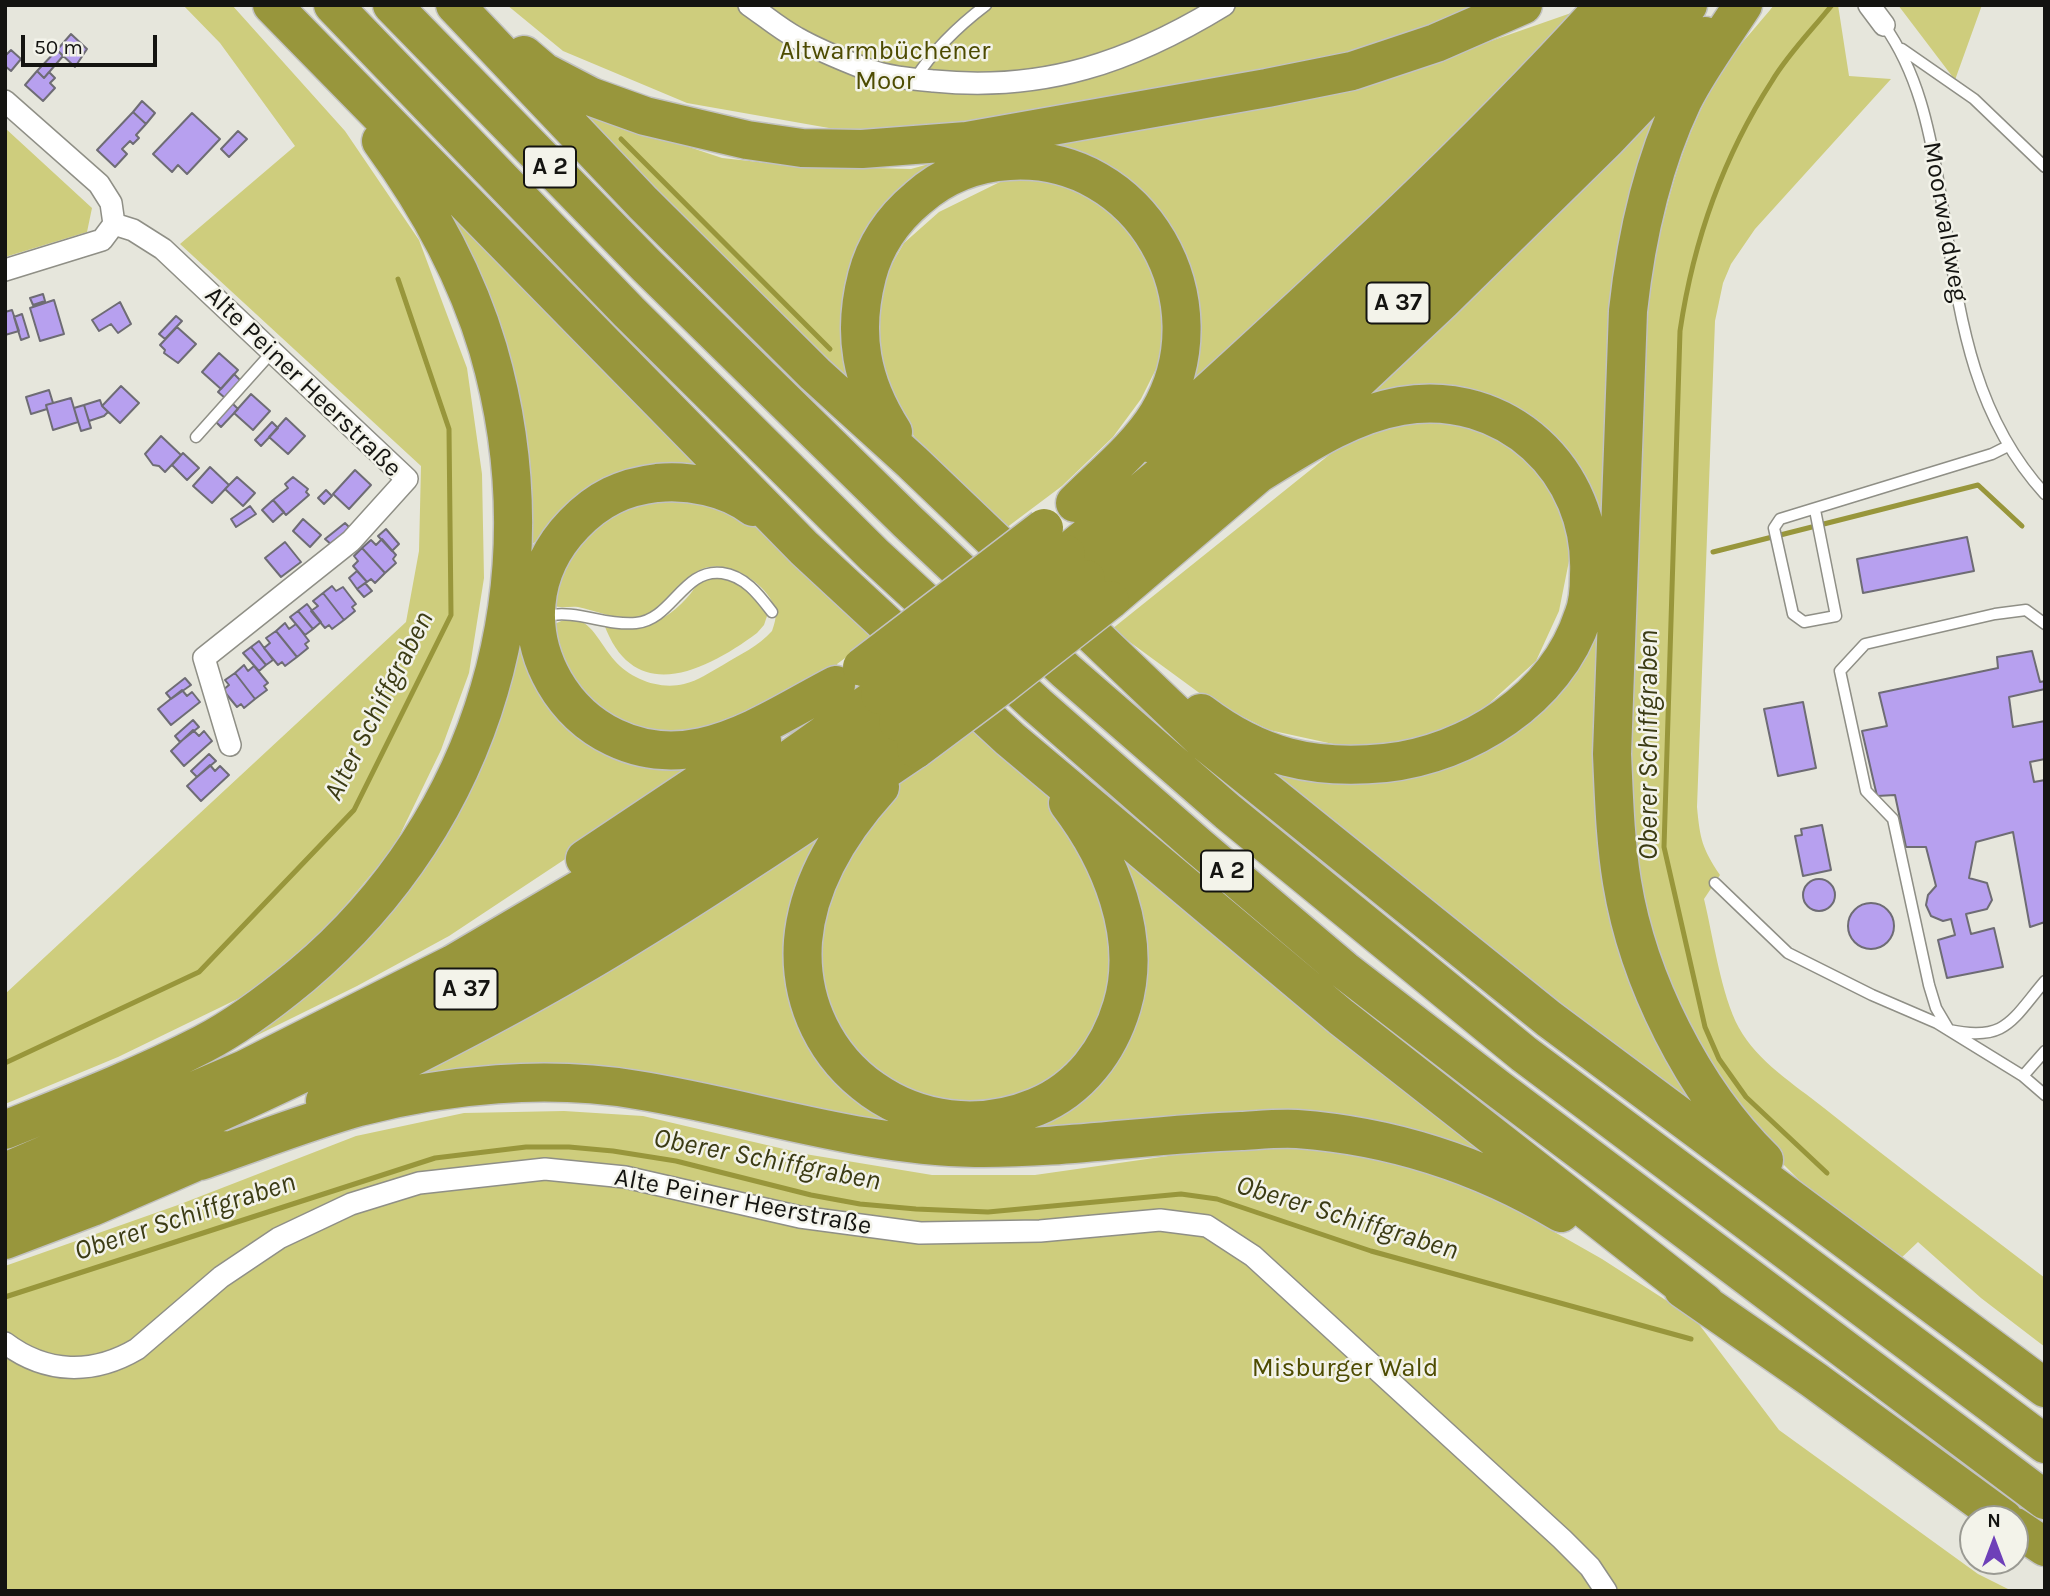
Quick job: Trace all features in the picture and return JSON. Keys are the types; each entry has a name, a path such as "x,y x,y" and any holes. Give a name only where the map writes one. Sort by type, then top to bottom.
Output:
{"highway":[{"path":"272,5 804,548 1010,740 1341,1017 1705,1303 1985,1505"},
{"name":"A 2","path":"333,5 629,312 874,555 1137,793 1344,970 2045,1500"},
{"name":"A 2","path":"392,5 647,266 908,522 1046,653 1228,812 1524,1054 2045,1444"},
{"path":"455,5 643,203 815,374 912,462 1204,741 1549,1019 2045,1388"},
{"path":"470,5 544,72 592,97 645,116 747,140 802,148 862,149 967,141 1340,73 1436,43 1523,5"},
{"path":"1075,502 1180,418 1378,237 1540,77 1605,5"},
{"name":"A 37","path":"1077,565 1206,437 1399,260 1562,98 1648,5"},
{"name":"A 37","path":"5,1172 246,1069 453,964 693,823 879,704 1232,455 1420,282 1584,118 1688,5"},
{"path":"1258,474 1539,206 1735,5"},
{"path":"1743,5 1684,99 1648,195 1635,251 1628,311 1612,754 1615,827 1622,885 1634,938 1650,983 1693,1068 1721,1112 1760,1157 1862,1254"},
{"path":"5,1130 94,1094 206,1043 301,975 330,949 384,892 415,850 463,767 491,687 506,613 512,564 513,514 510,454 500,396 487,347 470,299 423,206 387,149 316,51"},
{"path":"912,462 877,407 866,377 860,345 859,304 870,262 886,233 907,207 929,188 963,169 992,162 1026,160 1062,165 1098,180 1125,199 1146,221 1165,252 1176,285 1181,313 1179,352 1171,385 1157,415 1129,449 1075,502 1077,565"},
{"path":"647,266 1000,546"},
{"path":"5,1240 200,1161 439,1044 618,944 788,835 879,704 1077,565 1258,474 1322,436 1362,417 1401,406 1443,404 1486,413 1520,430 1546,453 1564,477 1578,503 1587,530 1589,587 1583,616 1569,647 1553,672 1524,702 1494,725 1457,745 1405,761 1353,766 1302,762 1261,748 1213,723 1097,638"},
{"path":"804,548 745,501 713,487 673,481 634,486 608,495 566,532 549,555 538,583 535,618 542,657 557,688 575,712 591,724 630,744 663,750 700,748 737,736 879,704"},
{"path":"879,704 857,814 822,872 809,908 803,940 804,974 808,1001 818,1027 850,1072 869,1088 894,1103 923,1115 956,1121 988,1120 1020,1113 1050,1101 1077,1081 1100,1056 1116,1027 1125,995 1128,955 1124,919 1114,886 1096,846 1070,805 1010,740"},
{"name":"A 37","path":"5,1205 117,1159 253,1098 384,1033 589,920 719,841 879,704"},
{"path":"200,1161 359,1108 428,1094 522,1083 581,1084 634,1090 829,1131 928,1145 976,1148 1043,1146 1207,1132 1294,1129 1369,1137 1441,1156 1530,1195 1612,1243 1705,1303"},
{"path":"2029,1536 2045,1547"}],"street":[{"path":"749,5 798,39 868,70 968,85 1012,83 1063,76 1101,65 1151,45 1224,5"},
{"name":"Moorwaldweg","path":"1869,5 1884,25"},
{"path":"5,101 99,184 111,203 114,224 102,240 5,270"},
{"name":"Alte Peiner Heerstraße","path":"114,224 133,230 163,249 407,479 351,541 204,659 230,745"},
{"name":"Alte Peiner Heerstraße","path":"5,1343 30,1358 64,1368 102,1365 121,1359 137,1349 221,1277 279,1238 351,1204 419,1183 476,1175 545,1169 625,1177 800,1217 920,1233 1040,1231 1160,1220 1207,1226 1253,1256 1562,1539 1590,1567 1606,1591"}],"lane":[{"path":"915,79 940,45 961,23 986,5"},
{"name":"Moorwaldweg","path":"1884,25 1900,47 1916,84 1926,120 1974,369 2008,446 2024,471 2045,494"},
{"path":"1900,47 1974,99 2045,167"},
{"path":"196,437 273,351"},
{"path":"1815,510 1836,616 1804,622 1793,614 1774,528 1780,519 1992,454 2008,446"},
{"path":"535,618 562,612 615,622 638,623 654,617 697,578 713,572 730,574 743,580 772,612"},
{"path":"2045,624 2026,610 1943,625 1865,644 1840,671 1866,792 1893,819 1936,1009 1950,1030 1973,1035 1997,1032 2015,1017 2045,981"},
{"path":"1715,883 1788,953 1950,1030 2023,1076 2045,1095"},
{"path":"2023,1076 2045,1051"}],"green space":[{"path":"183,5 232,5 345,131 419,240 467,368 482,474 484,578 469,673 441,750 394,847 330,924 254,991 118,1057 5,1104 5,994 406,622 419,551 421,466 180,244 295,146 220,43"},
{"name":"Altwarmbüchener Moor","path":"507,5 1497,5 1349,60 967,127 846,131 687,103 563,51"},
{"path":"1774,5 1838,5 1849,76 1891,79 1755,229 1731,264 1723,283 1715,321 1697,807 1703,843 1720,875 1704,899 1727,999 1747,1040 1766,1062 1789,1081 2045,1278 2045,1347 1981,1298 1918,1242 1898,1261 1799,1180 1746,1127 1684,1020 1646,933 1627,824 1645,311 1665,213 1684,149 1697,118 1730,59"},
{"path":"1898,5 1982,5 1955,80"},
{"path":"1574,12 1276,316 1188,393 1174,249 1027,155 880,228 868,413 545,88 629,127 722,158 795,166 911,169 936,162 1229,115 1376,81"},
{"path":"1690,60 1650,162 1612,877 1754,1161 1253,757 1415,768 1593,625 1541,431 1341,413"},
{"path":"5,128 92,208 87,232 5,257"},
{"path":"416,162 717,481 550,531 527,548"},
{"path":"1008,178 1072,185 1124,216 1160,289 1164,353 1141,399 1113,437 1062,486 1006,528 927,456 891,401 874,337 881,283 904,243 939,212"},
{"path":"1442,421 1482,430 1511,446 1534,467 1549,488 1568,537 1569,561 1559,611 1536,661 1482,710 1448,727 1402,742 1356,749 1269,730 1209,700 1112,629 1334,451 1367,432 1404,422"},
{"path":"646,493 743,511 879,633 837,664 840,670 761,720 663,743 577,702 549,627 562,621 581,621 595,634 615,661 629,673 655,684 665,685 684,684 704,676 755,646 773,629 775,610 765,591 744,575 720,567 698,571 658,610 641,617 616,617 578,607 552,605 570,539"},
{"path":"715,577 736,581 764,607 767,616 757,633 716,659 694,669 673,674 652,673 633,666 617,650 604,624 638,626 664,618 678,607 699,581"},
{"path":"519,628 551,701 710,760 683,781 449,936 357,986 215,1056 327,970"},
{"path":"975,726 1054,803 1111,901 1109,1015 1057,1083 972,1111 882,1085 823,1011 820,913 885,794"},
{"path":"834,820 805,1014 945,1130 1108,1057 1115,849 1526,1175 1454,1149 987,1138 713,1096 352,1100"},
{"name":"Misburger Wald","path":"564,1111 643,1116 805,1154 932,1175 1035,1175 1175,1155 1267,1149 1292,1141 1433,1163 1602,1259 1695,1319 1779,1430 1959,1560 1959,1575 1980,1575 2012,1591 5,1591 5,1266 178,1205 356,1136 464,1113"}],"building":[{"path":"71,34 87,49 75,67 57,50"},
{"path":"11,50 21,59 11,71 5,66 5,56"},
{"path":"57,50 63,56 44,78 37,71"},
{"path":"37,71 44,78 49,72 55,78 50,83 55,88 43,101 25,85"},
{"path":"142,101 155,113 146,124 133,112"},
{"path":"133,112 146,124 136,135 139,138 133,144 130,141 122,149 127,154 115,167 97,150"},
{"path":"192,113 220,139 187,174 178,165 172,172 153,154"},
{"path":"238,131 247,139 229,157 221,149"},
{"path":"43,294 45,301 33,305 30,298"},
{"path":"54,300 64,334 40,341 30,308"},
{"path":"120,302 131,324 118,333 111,324 99,331 92,320"},
{"path":"12,310 19,331 5,335 5,312"},
{"path":"22,314 29,337 21,340 14,317"},
{"path":"176,316 182,321 165,339 159,334"},
{"path":"177,327 196,344 178,363 164,353 165,350 160,345"},
{"path":"219,353 238,370 221,389 202,372"},
{"path":"234,374 241,381 225,398 218,392"},
{"path":"121,386 139,403 120,423 102,406"},
{"path":"49,390 53,403 46,405 47,409 31,414 26,397"},
{"path":"251,394 270,411 253,430 234,413"},
{"path":"71,398 78,422 53,430 46,405"},
{"path":"100,400 108,412 89,421 84,405"},
{"path":"232,403 238,409 221,427 215,421"},
{"path":"84,405 91,428 81,431 74,408"},
{"path":"286,418 305,436 288,454 269,437"},
{"path":"272,422 278,428 261,446 255,440"},
{"path":"161,436 181,455 165,472 159,466 153,465 145,454"},
{"path":"183,453 199,468 187,480 172,465"},
{"path":"210,467 229,485 212,503 193,486"},
{"path":"355,470 371,485 349,509 333,494"},
{"path":"237,477 255,493 243,506 225,489"},
{"path":"293,477 308,489 306,492 309,495 286,515 273,500 288,488 285,484"},
{"path":"326,490 332,496 324,504 318,498"},
{"path":"273,500 284,512 273,522 262,510"},
{"path":"250,506 256,514 236,527 231,519"},
{"path":"303,519 321,535 310,547 293,531"},
{"path":"345,523 352,530 333,546 325,539"},
{"path":"386,529 399,544 392,551 378,536"},
{"path":"1967,537 1974,571 1863,593 1857,559"},
{"path":"382,539 396,555 393,559 396,563 385,573 362,548 371,540 376,545"},
{"path":"285,542 301,562 281,577 265,558"},
{"path":"362,548 385,573 375,583 371,579 367,582 353,566 358,561 354,556"},
{"path":"357,571 367,582 357,589 349,578"},
{"path":"365,583 372,591 364,597 357,589"},
{"path":"332,586 336,591 343,587 356,604 352,607 355,611 344,620 323,593"},
{"path":"323,593 344,620 332,629 329,625 325,628 311,611 318,606 313,601"},
{"path":"307,604 321,622 313,629 298,611"},
{"path":"298,611 313,629 305,635 290,617"},
{"path":"285,623 289,629 296,624 309,641 305,644 308,648 297,657 276,631"},
{"path":"276,631 297,657 285,666 282,662 278,665 264,648 270,643 266,638"},
{"path":"259,641 273,660 266,665 251,647"},
{"path":"251,647 266,665 259,671 243,653"},
{"path":"2032,651 2040,682 2045,681 2045,689 2009,697 2013,727 2045,721 2045,759 2030,762 2034,782 2045,780 2045,922 2030,927 2013,832 1976,842 1969,878 1987,883 1992,900 1987,909 1966,914 1971,934 1994,928 2003,967 1947,978 1938,940 1955,935 1951,919 1943,921 1931,916 1926,905 1928,895 1936,886 1926,847 1906,847 1895,795 1877,796 1862,731 1887,726 1879,693 1998,668 1997,657"},
{"path":"244,665 248,671 254,666 268,683 264,686 267,690 255,699 235,673"},
{"path":"235,673 255,699 244,708 241,704 237,707 223,690 229,685 225,680"},
{"path":"185,678 191,685 171,699 166,693"},
{"path":"182,690 187,696 192,692 200,702 171,725 158,709"},
{"path":"1803,702 1816,768 1778,776 1764,709"},
{"path":"193,720 199,727 180,742 175,736"},
{"path":"193,730 199,736 204,731 212,741 184,766 171,751"},
{"path":"209,754 216,761 197,777 191,771"},
{"path":"210,765 215,771 220,766 229,775 201,801 187,786"},
{"path":"1822,825 1831,870 1803,876 1795,836 1802,835 1801,829"},
{"path":"1819,879 1830,884 1835,895 1830,906 1819,911 1808,906 1803,895 1808,884"},
{"path":"1871,903 1887,910 1894,926 1887,942 1871,949 1855,942 1848,926 1855,910"}],"waterway":[{"name":"Oberer Schiffgraben","path":"1827,1173 1746,1097 1719,1059 1705,1027 1664,847 1680,331 1686,298 1712,202 1739,140 1778,71 1832,5"},
{"path":"621,139 830,349"},
{"name":"Alter Schiffgraben","path":"5,1063 199,972 354,810 451,615 449,429 398,279"},
{"name":"Oberer Schiffgraben","path":"1713,552 1978,485 2022,526"},
{"name":"Oberer Schiffgraben","path":"5,1297 435,1158 526,1147 569,1147 676,1161 811,1195 860,1204 916,1209 988,1212 1181,1194 1217,1199 1371,1251 1691,1339"}]}
